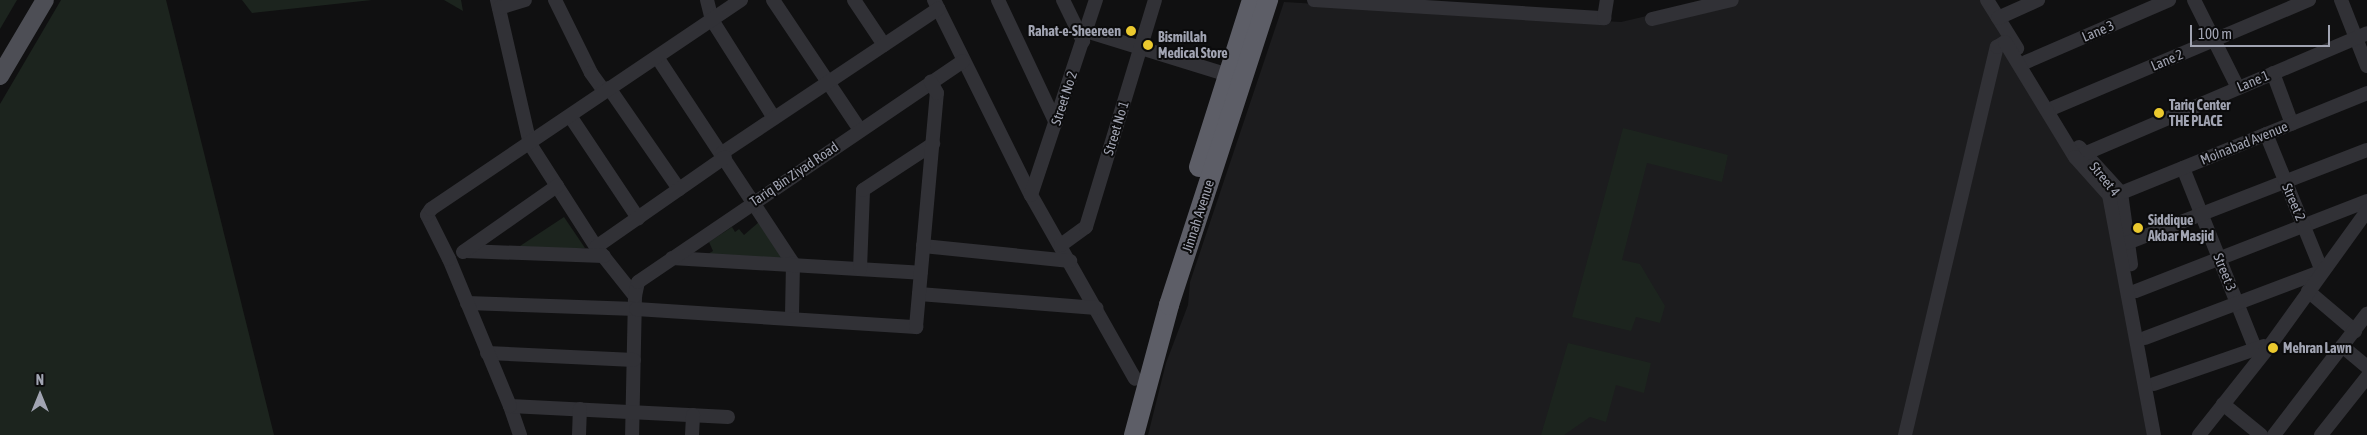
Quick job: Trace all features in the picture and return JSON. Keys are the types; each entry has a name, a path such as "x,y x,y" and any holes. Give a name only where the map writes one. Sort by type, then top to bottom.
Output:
{"highway":[{"name":"Jinnah Avenue","path":"1121,435 1135,378 1252,0"},
{"name":"Jinnah Avenue","path":"1134,435 1169,305 1268,0"}],"main road":[{"path":"0,76 45,0"}],"street":[{"path":"525,0 498,4 530,144 600,252 636,302 632,435"},
{"path":"555,0 591,73 606,90 679,189"},
{"path":"707,0 712,20 774,118"},
{"path":"520,435 510,406 449,259 428,218 428,211 741,0"},
{"path":"773,0 860,130"},
{"path":"854,0 884,45"},
{"path":"998,0 1056,123"},
{"path":"1063,0 1084,36 1140,49 1228,75"},
{"name":"Street No 2","path":"1031,195 1096,0"},
{"name":"Street No 1","path":"1061,245 1086,227 1155,0"},
{"path":"1314,0 1362,3 1529,6 1604,18 1607,0"},
{"path":"1652,19 1732,0"},
{"path":"1980,0 2075,158 2109,195 2154,435"},
{"name":"Street 4","path":"1987,0 2053,108 2084,154 2121,193 2136,290 2163,435"},
{"path":"1998,18 2038,0"},
{"name":"Lane 3","path":"2026,62 2169,0"},
{"path":"2194,0 2238,88"},
{"name":"Lane 2","path":"2053,108 2309,0"},
{"path":"2341,0 2361,36 2367,66"},
{"path":"465,250 600,252 638,218 723,155 774,118 884,45 936,4 1031,195 1135,378"},
{"name":"Lane 1","path":"2084,154 2361,36"},
{"path":"1905,435 1997,47 2004,42"},
{"path":"657,57 793,263 792,318"},
{"name":"Tariq Bin Ziyad Road","path":"636,302 638,282 963,61"},
{"path":"2273,73 2292,124"},
{"path":"467,303 636,302 792,318 916,327 937,93 932,82"},
{"name":"Moinabad Avenue","path":"2121,193 2367,93"},
{"path":"570,116 638,218"},
{"name":"Street 2","path":"2266,134 2322,271"},
{"path":"860,269 863,190 933,144"},
{"path":"2128,243 2367,150"},
{"name":"Street 3","path":"2183,168 2255,348"},
{"path":"449,259 465,250 557,186"},
{"path":"2136,290 2367,201"},
{"path":"2199,435 2271,344 2367,211"},
{"path":"923,246 1070,261"},
{"path":"672,258 793,263 921,273"},
{"path":"2145,338 2322,271"},
{"path":"2308,291 2355,330"},
{"path":"919,294 1096,308"},
{"path":"2274,435 2367,314"},
{"path":"2154,384 2271,344"},
{"path":"2342,346 2367,367"},
{"path":"487,353 634,360"},
{"path":"2322,435 2367,377"},
{"path":"2223,404 2261,435"},
{"path":"510,406 728,417"},
{"path":"578,435 580,409"},
{"path":"692,435 693,415"}],"shaded area":[{"path":"0,0 17,0 0,29"},
{"path":"61,0 166,0 274,435 0,435 0,104"},
{"path":"242,0 372,0 252,13"},
{"path":"444,0 461,0 463,11"},
{"path":"1715,0 1985,0 2081,158 2114,189 2159,435 1148,435 1166,363 1188,305 1190,282 1284,2 1621,22"},
{"path":"1623,128 1728,155 1722,182 1647,163 1622,260 1640,264 1665,306 1660,323 1636,317 1631,331 1572,317"},
{"path":"564,217 585,248 514,250"},
{"path":"759,222 784,259 703,257 713,251 709,242 732,227 735,232 739,229 744,235"},
{"path":"1568,343 1651,363 1644,393 1616,385 1606,422 1590,417 1564,435 1541,435"}],"place":[{"name":"Rahat-e-Sheereen","path":"1131,31"},
{"name":"Bismillah Medical Store","path":"1148,45"},
{"name":"Tariq Center THE PLACE","path":"2159,113"},
{"name":"Siddique Akbar Masjid","path":"2138,228"},
{"name":"Mehran Lawn","path":"2273,348"}]}
